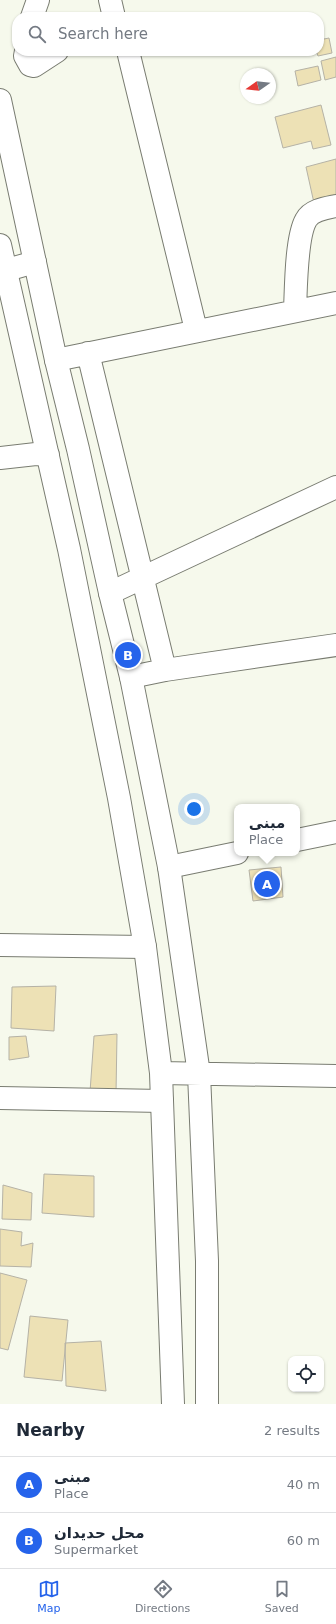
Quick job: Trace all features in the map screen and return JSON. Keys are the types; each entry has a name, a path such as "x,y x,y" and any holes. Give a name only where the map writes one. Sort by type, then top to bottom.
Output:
{"main road":[{"path":"34,12 38,0"},
{"path":"110,0 113,12"},
{"path":"25,56 30,65 34,66 49,56"},
{"path":"129,56 196,330"},
{"path":"0,100 56,360 131,677 168,867 199,1074 207,1260 207,1404"},
{"path":"295,310 299,246 306,220 316,211 336,206"},
{"path":"0,245 3,270 48,455 69,549 119,798 145,947 161,1073 173,1404"},
{"path":"3,270 35,262"},
{"path":"56,360 196,330 336,303"},
{"path":"88,352 165,670"},
{"path":"0,458 36,454 48,455"},
{"path":"110,593 336,487"},
{"path":"131,677 165,670 336,645"},
{"path":"300,839 336,832"},
{"path":"168,867 234,854"},
{"path":"0,945 145,947"},
{"path":"161,1073 336,1076"},
{"path":"0,1098 162,1101"}],"building":[{"path":"329,38 332,53 324,55 324,39"},
{"path":"336,57 336,77 325,80 321,61"},
{"path":"318,66 321,80 298,86 295,71"},
{"path":"321,105 331,145 313,149 311,141 283,148 275,117"},
{"path":"336,159 336,197 314,203 306,167"},
{"path":"281,867 283,897 253,901 249,870"},
{"path":"56,986 54,1031 11,1028 12,987"},
{"path":"117,1034 116,1094 90,1092 94,1036"},
{"path":"26,1036 29,1057 9,1060 9,1037"},
{"path":"44,1174 94,1176 94,1217 42,1213"},
{"path":"3,1185 32,1193 31,1220 2,1219"},
{"path":"0,1229 22,1232 21,1246 33,1243 31,1267 0,1266"},
{"path":"0,1273 27,1280 8,1350 0,1348"},
{"path":"30,1316 68,1320 62,1381 24,1377"},
{"path":"101,1341 106,1391 66,1386 65,1343"}],"place":[{"name":"محل حديدان","path":"128,655"},
{"name":"مبنى","path":"267,884"}]}
